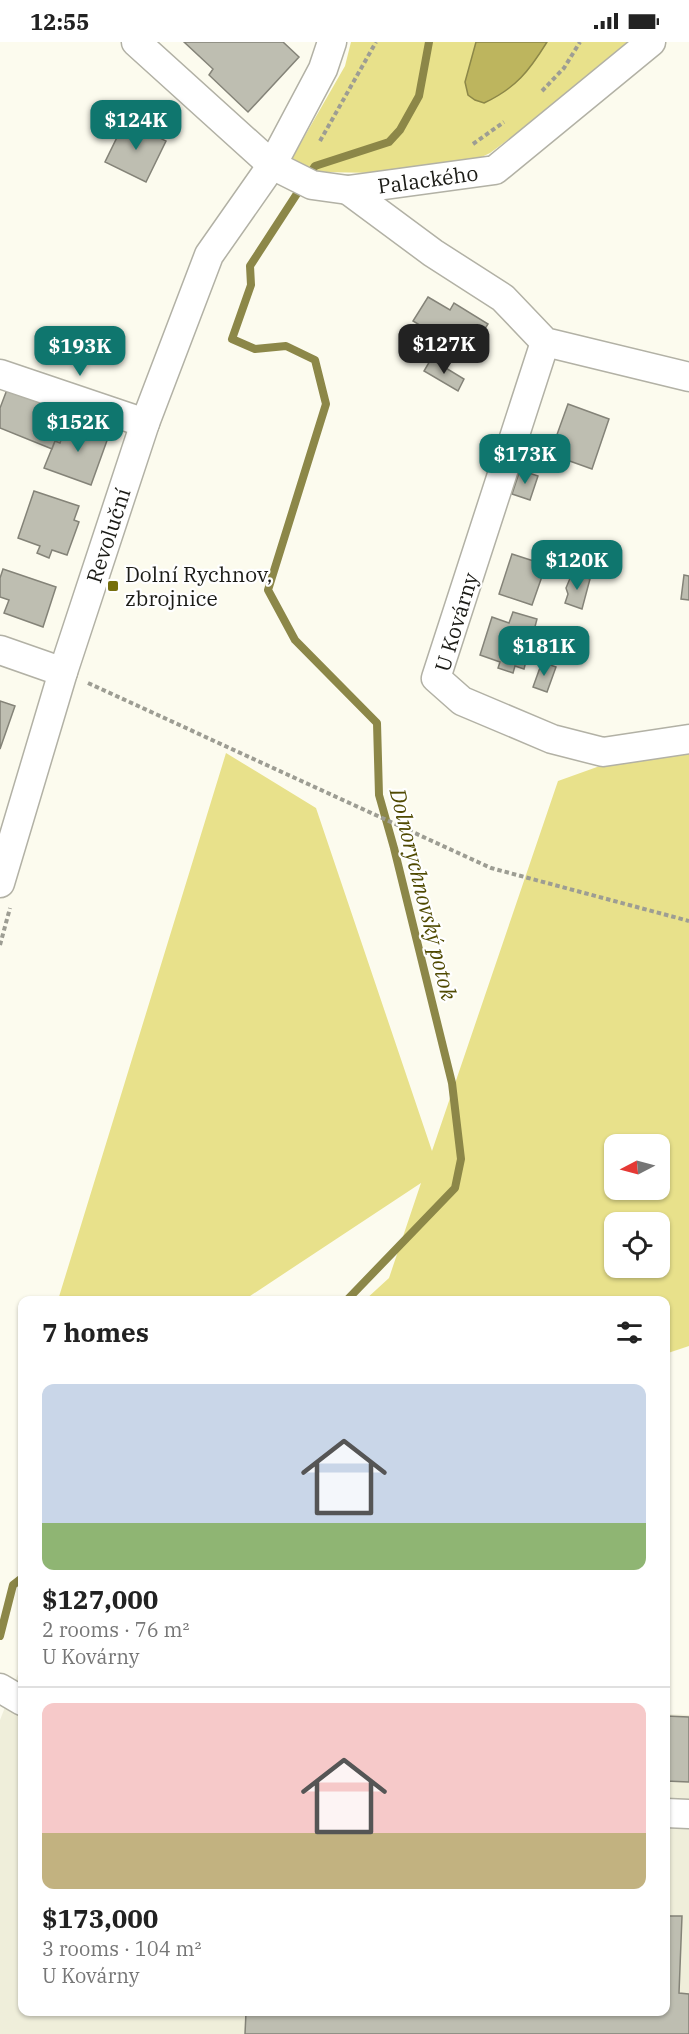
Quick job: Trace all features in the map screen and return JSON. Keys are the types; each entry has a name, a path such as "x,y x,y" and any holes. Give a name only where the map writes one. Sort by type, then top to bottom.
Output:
{"street":[{"path":"136,42 292,175"},
{"name":"Revoluční","path":"0,883 63,672 145,423 209,255 292,175 332,42"},
{"name":"Palackého","path":"292,175 348,190 495,170 651,42"},
{"path":"348,190 433,253 503,298 544,342 689,377"},
{"name":"U Kovárny","path":"544,342 436,678 462,701 552,738 603,752 689,739"},
{"path":"0,374 145,423"},
{"path":"0,650 63,672"},
{"path":"0,1688 18,1699"},
{"path":"670,1814 689,1814"}],"path":[{"path":"536,97 564,68 580,42"},
{"path":"470,146 510,118"},
{"path":"63,672 491,868 689,921"}],"shaded area":[{"path":"351,42 641,42 490,153 463,166 378,173 321,172 293,164 291,160 345,66"},
{"path":"476,42 547,42 521,78 505,91 484,103 468,95 465,82"},
{"path":"689,749 689,1346 670,1352 670,1296 369,1296 389,1278 421,1183 250,1296 59,1296 226,753 316,808 432,1151 558,781 611,762"},
{"path":"18,1674 18,2016 670,2016 670,1714 689,1715 689,2034 0,2034 0,1720"}],"building":[{"path":"184,42 283,42 299,57 248,112 209,75 213,69"},
{"path":"125,121 143,130 147,122 156,127 152,134 166,141 146,182 105,162"},
{"path":"428,297 450,310 454,303 488,324 477,341 483,345 475,359 413,321"},
{"path":"431,359 464,379 458,391 424,371"},
{"path":"8,387 71,410 60,443 55,441 52,449 0,428 0,408"},
{"path":"568,404 609,419 592,469 550,454"},
{"path":"67,421 109,435 91,485 44,468 55,441 60,443"},
{"path":"520,470 538,476 530,500 512,494"},
{"path":"34,491 79,506 74,520 79,522 67,555 52,550 49,558 37,553 40,546 18,538"},
{"path":"512,554 546,565 532,605 499,594"},
{"path":"3,569 56,587 43,627 4,613 9,600 0,597 0,578"},
{"path":"575,574 590,579 582,609 565,603 568,594 566,588 571,576"},
{"path":"684,575 689,576 689,600 681,599"},
{"path":"513,612 537,619 524,669 515,666 513,673 498,668 500,662 480,655 492,617 509,623"},
{"path":"542,662 556,667 547,692 533,687"},
{"path":"0,701 15,706 0,749"},
{"path":"670,1716 689,1717 689,1782 670,1781"},
{"path":"670,1916 682,1916 679,1993 689,1994 689,2034 245,2034 246,2016 670,2016"}],"waterway":[{"name":"Dolnorychnovský potok","path":"351,1296 455,1188 461,1159 452,1083 379,795 377,723 295,640 268,590 326,404 315,360 286,346 255,349 232,339 251,285 250,266 315,166 389,142 400,130 419,96 429,42"},
{"name":"Dolnorychnovský potok","path":"0,1636 13,1585 18,1581"}],"place":[{"name":"Dolní Rychnov, zbrojnice","path":"113,586"}]}
